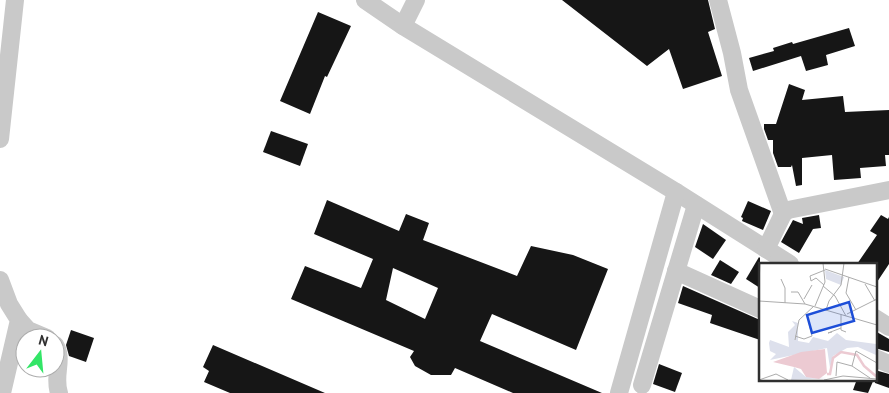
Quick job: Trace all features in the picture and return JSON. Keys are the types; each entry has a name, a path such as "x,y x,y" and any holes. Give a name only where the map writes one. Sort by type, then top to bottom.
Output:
{"street":[{"path":"0,139 15,0"},
{"path":"365,0 403,26 676,192 788,263"},
{"path":"403,26 416,0"},
{"path":"718,0 732,53 739,90 784,214"},
{"path":"766,249 784,214 788,210 889,190"},
{"path":"619,393 676,192"},
{"path":"642,385 696,205"},
{"path":"676,271 759,309"},
{"path":"0,280 9,304 26,328"},
{"path":"876,319 889,327"},
{"path":"2,393 19,320"},
{"path":"876,358 889,364"},
{"path":"56,378 59,393"}],"building":[{"path":"562,0 708,0 715,29 708,32 722,76 683,89 669,49 647,66"},
{"path":"318,12 351,26 327,77 325,76 310,114 280,101"},
{"path":"849,28 855,46 826,55 828,65 806,71 801,56 753,71 749,58 774,51 773,48 792,42 793,44"},
{"path":"789,84 805,90 802,100 843,96 845,112 889,110 889,155 885,155 886,166 860,168 861,178 834,180 832,155 802,158 802,185 796,186 792,165 791,167 778,167 773,153 773,140 768,140 764,129 764,124 776,124"},
{"path":"271,131 308,144 300,166 263,152"},
{"path":"327,200 399,231 406,214 429,223 423,240 517,276 531,246 573,255 608,269 576,350 492,314 480,341 602,393 513,393 455,368 451,375 431,375 415,366 410,357 414,351 291,299 305,266 361,288 373,259 314,234","holes":["393,268 438,288 425,319 386,300"]},
{"path":"748,201 771,211 763,230 742,221 743,218 741,217"},
{"path":"819,215 821,228 813,229 799,253 781,242 793,220 803,224 802,218"},
{"path":"881,215 888,219 889,217 889,264 876,284 876,263 858,263 877,235 870,231"},
{"path":"703,224 726,240 713,259 695,247"},
{"path":"759,257 759,287 746,279"},
{"path":"720,260 739,272 731,284 711,275"},
{"path":"683,286 759,320 759,340 710,323 712,315 678,303"},
{"path":"71,330 94,338 86,362 69,356 66,345"},
{"path":"876,332 889,339 889,352 876,348"},
{"path":"213,345 325,393 230,393 204,382 209,371 203,367"},
{"path":"659,364 682,373 675,392 653,384"},
{"path":"876,370 889,374 889,388 875,383"},
{"path":"857,380 874,380 868,393 853,390"}]}
